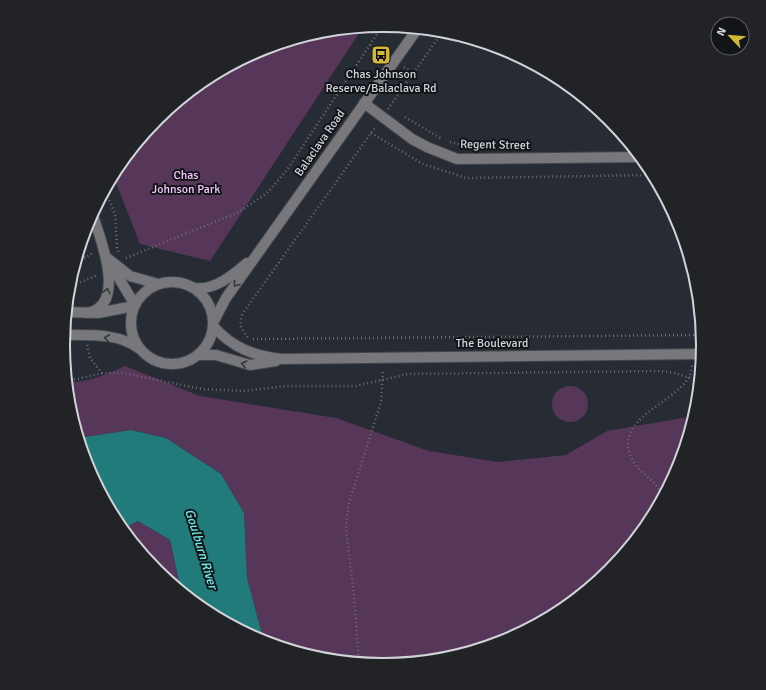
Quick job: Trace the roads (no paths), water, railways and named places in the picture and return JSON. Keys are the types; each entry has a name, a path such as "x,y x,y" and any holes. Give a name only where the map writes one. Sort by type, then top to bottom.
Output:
{"street":[{"name":"Balaclava Road","path":"214,324 226,298 414,34"},
{"name":"Regent Street","path":"364,103 381,117 427,147 457,159 633,157"},
{"path":"95,223 107,258 135,305"},
{"name":"Balaclava Road","path":"194,288 208,287 219,283 236,272 259,253"},
{"path":"87,313 98,309 104,303 109,284 107,258"},
{"path":"70,335 84,335 126,341 160,363 173,365 186,362 198,355 209,343 214,324 208,302 194,288 176,282 158,284 130,276 107,258"},
{"path":"143,352 135,342 131,329 132,316 135,305 145,292 158,284"},
{"path":"72,312 111,312 135,305"},
{"name":"The Boulevard","path":"214,324 229,341 246,352 259,356 282,359 696,354"},
{"name":"The Boulevard","path":"198,355 216,354 250,365 282,359"}],"water":[{"name":"Goulburn River","path":"131,430 166,438 221,474 244,513 247,578 262,633 226,616 192,593 179,582 170,540 138,521 128,526 102,483 84,437"}],"place":[{"name":"Chas Johnson Reserve/Balaclava Rd","path":"381,55"}],"park label":[{"name":"Chas Johnson Park","path":"186,182"}]}
